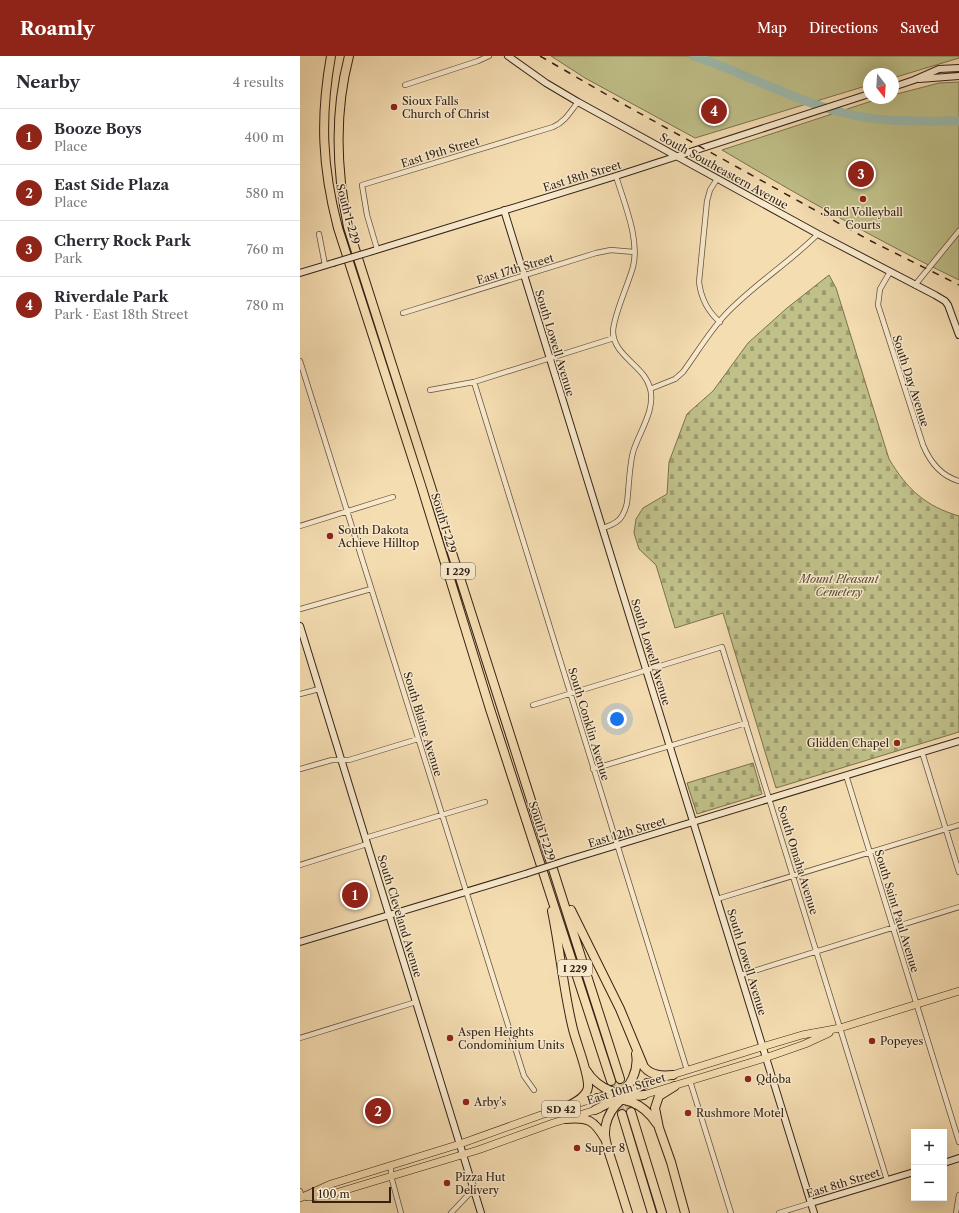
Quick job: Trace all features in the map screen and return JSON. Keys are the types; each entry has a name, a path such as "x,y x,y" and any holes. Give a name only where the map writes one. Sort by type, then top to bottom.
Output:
{"highway":[{"name":"South I-229","path":"330,56 324,103 323,133 327,176 335,214 490,709 611,1081"},
{"name":"South I-229","path":"349,56 341,95 338,144 340,175 348,226 620,1079"},
{"path":"546,846 568,904 620,1009 641,1062 647,1071 658,1075 673,1075"},
{"path":"538,856 556,932 572,1026 584,1066 587,1082 587,1091 581,1098 566,1107"},
{"path":"628,1213 606,1140 605,1132 608,1118 632,1080 636,1070 637,1059 635,1046"},
{"path":"584,1066 590,1076 605,1089 621,1096 645,1110 659,1128"},
{"path":"595,1110 647,1083"},
{"path":"675,1086 662,1093 657,1100 655,1108 659,1128 671,1162 685,1213"},
{"path":"598,1098 644,1095"},
{"path":"631,1112 662,1213"},
{"path":"622,1114 652,1213"},
{"path":"566,1119 581,1118 591,1121 596,1124 606,1140"}],"main road":[{"name":"East 10th Street","path":"644,1095 765,1058 805,1044 840,1028 959,991"},
{"name":"East 10th Street","path":"647,1083 802,1035 840,1028"},
{"name":"East 10th Street","path":"301,1195 330,1184 460,1144 566,1107 598,1098"},
{"name":"East 10th Street","path":"301,1195 329,1196 463,1155 595,1110"}],"street":[{"path":"405,86 478,62 489,56"},
{"name":"South Southeastern Avenue","path":"508,56 546,83 578,102 818,234 945,301 948,305 959,335"},
{"path":"899,85 939,69 959,68"},
{"path":"914,80 959,76"},
{"name":"East 18th Street","path":"300,273 616,176 863,96"},
{"name":"East 19th Street","path":"375,250 362,185 560,124 578,102"},
{"path":"602,528 617,523 625,511 628,503 633,453 652,397 648,380 619,349 614,338 615,322 633,266 635,243 616,176"},
{"path":"717,179 710,190 707,201 699,282 701,294 706,306 713,316 720,322"},
{"name":"South Lowell Avenue","path":"504,210 814,1213"},
{"path":"915,285 959,232"},
{"path":"319,234 325,265"},
{"path":"650,389 675,379 683,372 720,322 765,279 806,246 818,234"},
{"name":"East 17th Street","path":"403,313 596,253 611,250 634,252"},
{"name":"South Day Avenue","path":"890,272 880,289 878,305 923,445 933,464 942,473 951,479 959,481"},
{"path":"430,390 474,382 614,338"},
{"name":"South Blaine Avenue","path":"300,361 348,511 465,892 524,1076 534,1090"},
{"name":"South Conklin Avenue","path":"474,382 687,1070"},
{"path":"300,526 393,497"},
{"path":"300,609 371,589"},
{"name":"South Cleveland Avenue","path":"300,626 481,1213"},
{"name":"South Omaha Avenue","path":"646,670 722,647 888,1180"},
{"path":"533,705 646,670"},
{"path":"300,694 319,688"},
{"path":"593,769 746,723"},
{"path":"300,770 332,760 349,760 418,739"},
{"name":"East 12th Street","path":"300,942 959,740"},
{"path":"922,752 959,872"},
{"name":"South Saint Paul Avenue","path":"846,775 959,1142"},
{"path":"300,865 442,815 485,802"},
{"path":"717,899 959,825"},
{"path":"740,975 959,908"},
{"path":"300,1038 416,1002"},
{"path":"690,1081 731,1213"},
{"path":"947,1162 959,1158"},
{"path":"391,1165 391,1176 402,1213"},
{"name":"East 8th Street","path":"779,1213 911,1173"},
{"path":"451,1213 469,1194 475,1192"},
{"path":"956,1213 959,1195"}],"green space":[{"path":"551,56 959,56 959,58 899,76 899,68 863,68 863,87 695,138 585,78"},
{"path":"959,82 959,280 839,218 722,150 863,104 899,104 899,93 939,83"},
{"name":"Mount Pleasant Cemetery","path":"829,275 836,288 889,459 910,488 918,495 936,507 959,516 959,732 776,788 723,613 675,628 656,565 639,549 634,533 636,519 643,508 667,494 669,462 687,414 713,391 748,343 787,308"},
{"path":"753,763 762,794 697,814 687,783"}],"waterway":[{"path":"694,56 732,70 787,94 825,108 844,113 887,120 959,121"}],"tunnel":[{"path":"620,1079 631,1112"},
{"path":"611,1081 622,1114"}],"railway":[{"path":"540,56 623,104 869,240 959,285"}],"place":[{"name":"Sioux Falls Church of Christ","path":"394,107"},
{"name":"Riverdale Park","path":"714,111"},
{"name":"Cherry Rock Park","path":"861,174"},
{"name":"Sand Volleyball Courts","path":"863,199"},
{"name":"South Dakota Achieve Hilltop","path":"330,536"},
{"name":"Glidden Chapel","path":"897,743"},
{"name":"Booze Boys","path":"355,895"},
{"name":"Aspen Heights Condominium Units","path":"450,1038"},
{"name":"Popeyes","path":"872,1041"},
{"name":"Qdoba","path":"748,1079"},
{"name":"Arby's","path":"466,1102"},
{"name":"East Side Plaza","path":"378,1111"},
{"name":"Rushmore Motel","path":"688,1113"},
{"name":"Super 8","path":"577,1148"},
{"name":"Pizza Hut Delivery","path":"447,1183"}]}
